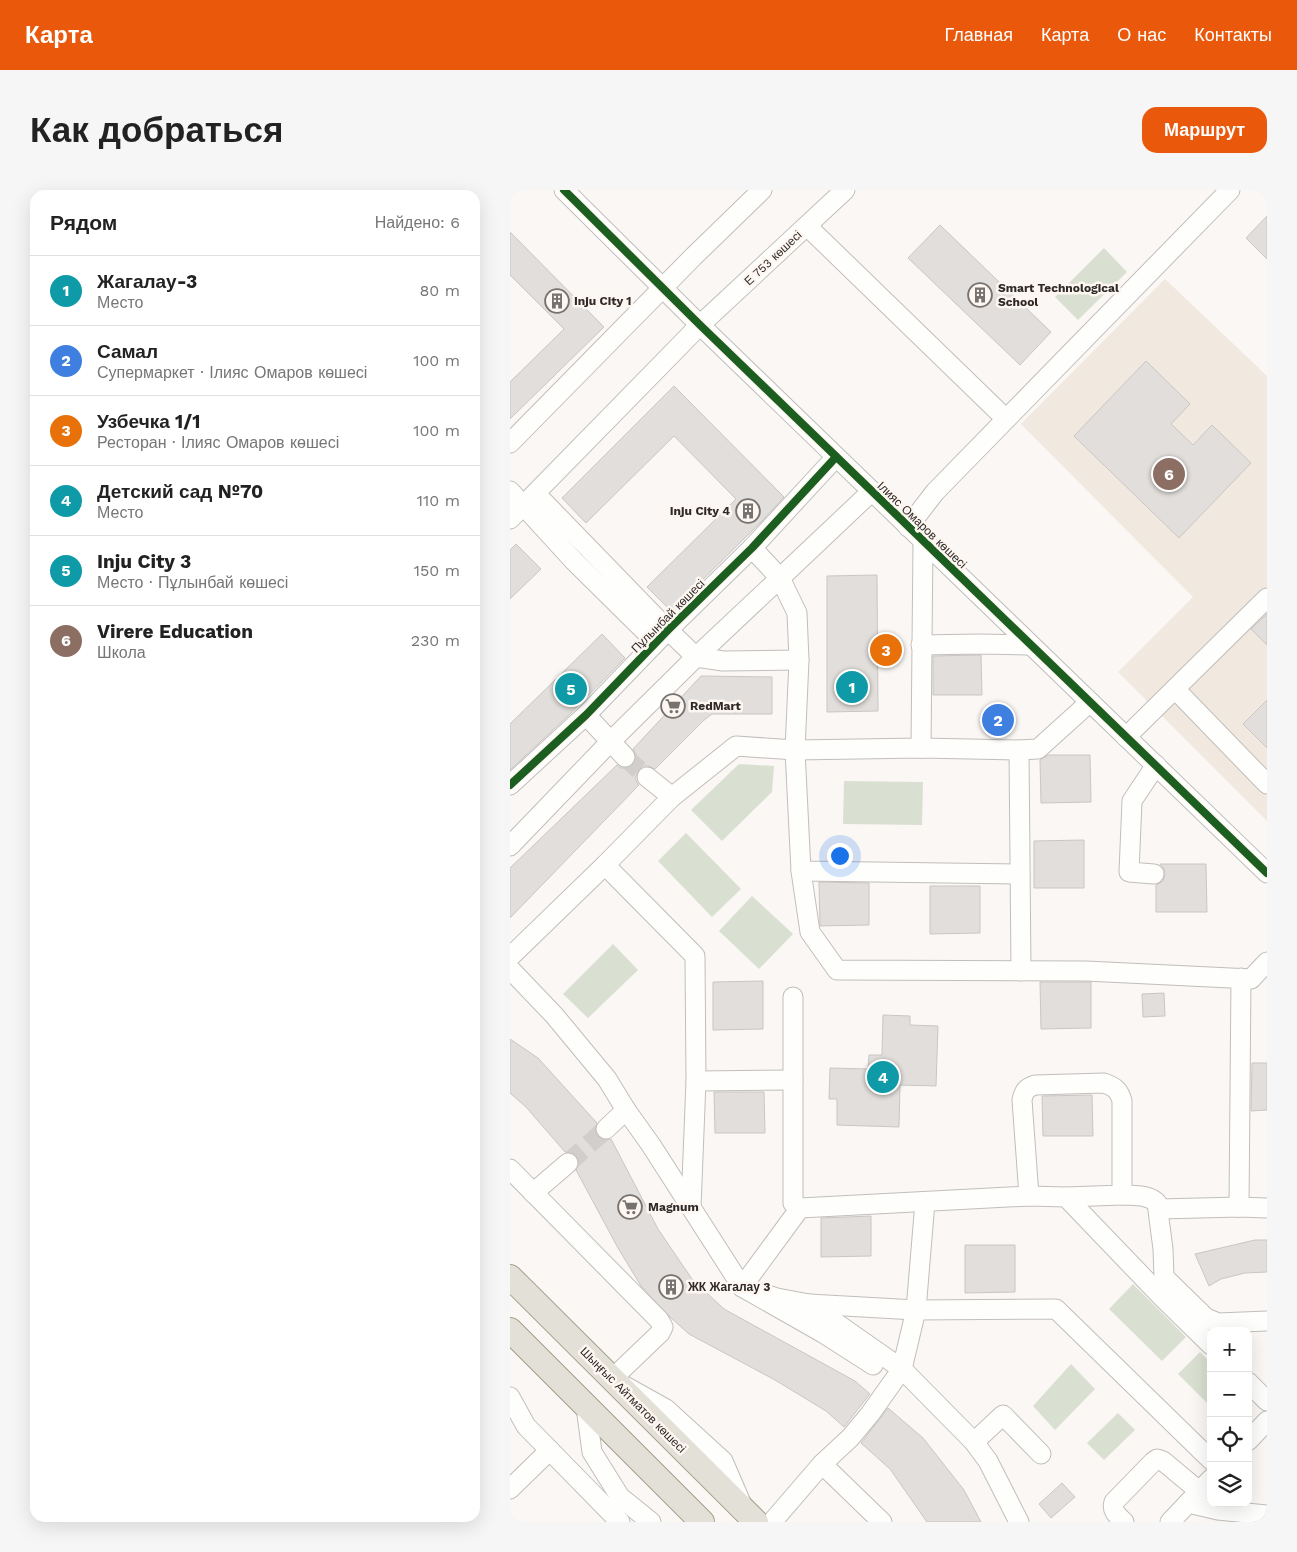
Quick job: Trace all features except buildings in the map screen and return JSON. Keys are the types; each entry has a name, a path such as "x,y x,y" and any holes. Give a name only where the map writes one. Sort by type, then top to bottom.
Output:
{"main road":[{"name":"Шыңғыс Айтматов көшесі","path":"510,1277 751,1516"},
{"path":"510,1330 702,1522"}],"street":[{"name":"Ілияс Омаров көшесі","path":"564,190 700,326 871,492 1267,872"},
{"path":"510,443 662,288 762,190"},
{"name":"Е 753 көшесі","path":"510,520 700,326 845,190"},
{"path":"908,527 935,492 1221,193"},
{"path":"808,226 1006,419"},
{"name":"Пұлынбай көшесі","path":"510,785 586,715 662,636 752,548 836,457"},
{"path":"510,491 530,500 587,546 662,636"},
{"path":"510,846 611,741 696,657 871,492"},
{"path":"530,500 574,560 662,636 696,657 723,661 799,660"},
{"path":"922,748 923,542"},
{"path":"574,560 587,546"},
{"path":"752,548 780,578 797,613 799,660 795,750 801,871 810,932 837,970 1086,971 1251,978 1267,962"},
{"path":"1126,737 1267,598"},
{"path":"921,645 1030,645"},
{"path":"1175,689 1267,784"},
{"path":"510,957 672,797 736,746 795,750 1038,749 1090,702"},
{"path":"586,715 625,757"},
{"path":"1019,750 1021,971"},
{"path":"1154,874 1129,872 1132,801 1156,765"},
{"path":"647,777 672,797"},
{"path":"605,865 695,956 696,1081 691,1207"},
{"path":"801,871 1020,874"},
{"path":"510,969 554,1015 607,1079 742,1287 823,1333 873,1365"},
{"path":"1239,1207 1241,978"},
{"path":"793,997 793,1203 800,1208 1029,1196 1122,1195 1150,1198 1157,1203 1159,1208 1164,1277 1161,1296"},
{"path":"696,1081 793,1080"},
{"path":"1029,1196 1022,1100 1024,1091 1035,1085 1104,1083 1113,1086 1119,1091 1122,1101 1122,1195"},
{"path":"606,1130 626,1110"},
{"path":"534,1193 568,1163"},
{"path":"510,1169 663,1326 660,1333 612,1380"},
{"path":"1066,1197 1207,1341"},
{"path":"772,1522 822,1464 850,1438 870,1414 902,1369 916,1310 925,1202"},
{"path":"742,1287 800,1208"},
{"path":"1159,1208 1267,1208"},
{"path":"1164,1277 1206,1318 1218,1323 1267,1321"},
{"path":"742,1287 777,1298 809,1304 916,1310 1056,1309 1207,1456"},
{"path":"809,1304 902,1369 974,1442 988,1461 1020,1522"},
{"path":"1252,1386 1267,1400"},
{"path":"510,1397 526,1426 620,1522"},
{"path":"586,1407 592,1452 620,1497 651,1522"},
{"path":"974,1442 1003,1415 1041,1454"},
{"path":"1252,1437 1267,1420"},
{"path":"510,1489 550,1450"},
{"path":"1124,1522 1114,1512 1114,1502 1152,1462 1158,1460 1162,1461 1199,1491 1218,1510 1267,1515"},
{"path":"822,1464 882,1522"},
{"path":"1170,1522 1199,1491"}],"shaded area":[{"path":"1165,279 1267,376 1267,821 1118,672 1193,597 1021,424"}],"green space":[{"path":"1104,248 1127,272 1078,320 1055,297"},
{"path":"739,764 774,766 772,792 722,841 691,810"},
{"path":"844,781 923,782 922,825 843,824"},
{"path":"686,833 741,889 712,917 658,861"},
{"path":"752,896 793,934 759,969 719,931"},
{"path":"613,944 638,970 588,1018 563,994"},
{"path":"1133,1284 1186,1337 1162,1361 1109,1309"},
{"path":"1200,1352 1207,1359 1207,1403 1178,1374"},
{"path":"1071,1364 1095,1389 1055,1430 1033,1406"},
{"path":"1118,1413 1135,1430 1104,1460 1087,1443"}],"tunnel":[{"path":"625,757 647,777"},
{"path":"568,1163 606,1129"}],"cycle path":[{"path":"564,190 700,325 1267,873"},
{"path":"510,785 586,715 668,630 752,548 836,457"}],"place":[{"name":"Smart Technological School","path":"980,295"},
{"name":"Inju City 1","path":"557,301"},
{"name":"Virere Education","path":"1169,474"},
{"name":"Inju City 4","path":"748,511"},
{"name":"Узбечка 1/1","path":"886,650"},
{"name":"Жагалау-3","path":"852,687"},
{"name":"Inju City 3","path":"571,689"},
{"name":"RedMart","path":"673,706"},
{"name":"Самал","path":"998,720"},
{"name":"Детский сад №70","path":"883,1077"},
{"name":"Magnum","path":"630,1207"},
{"name":"ЖК Жагалау 3","path":"671,1287"}]}
